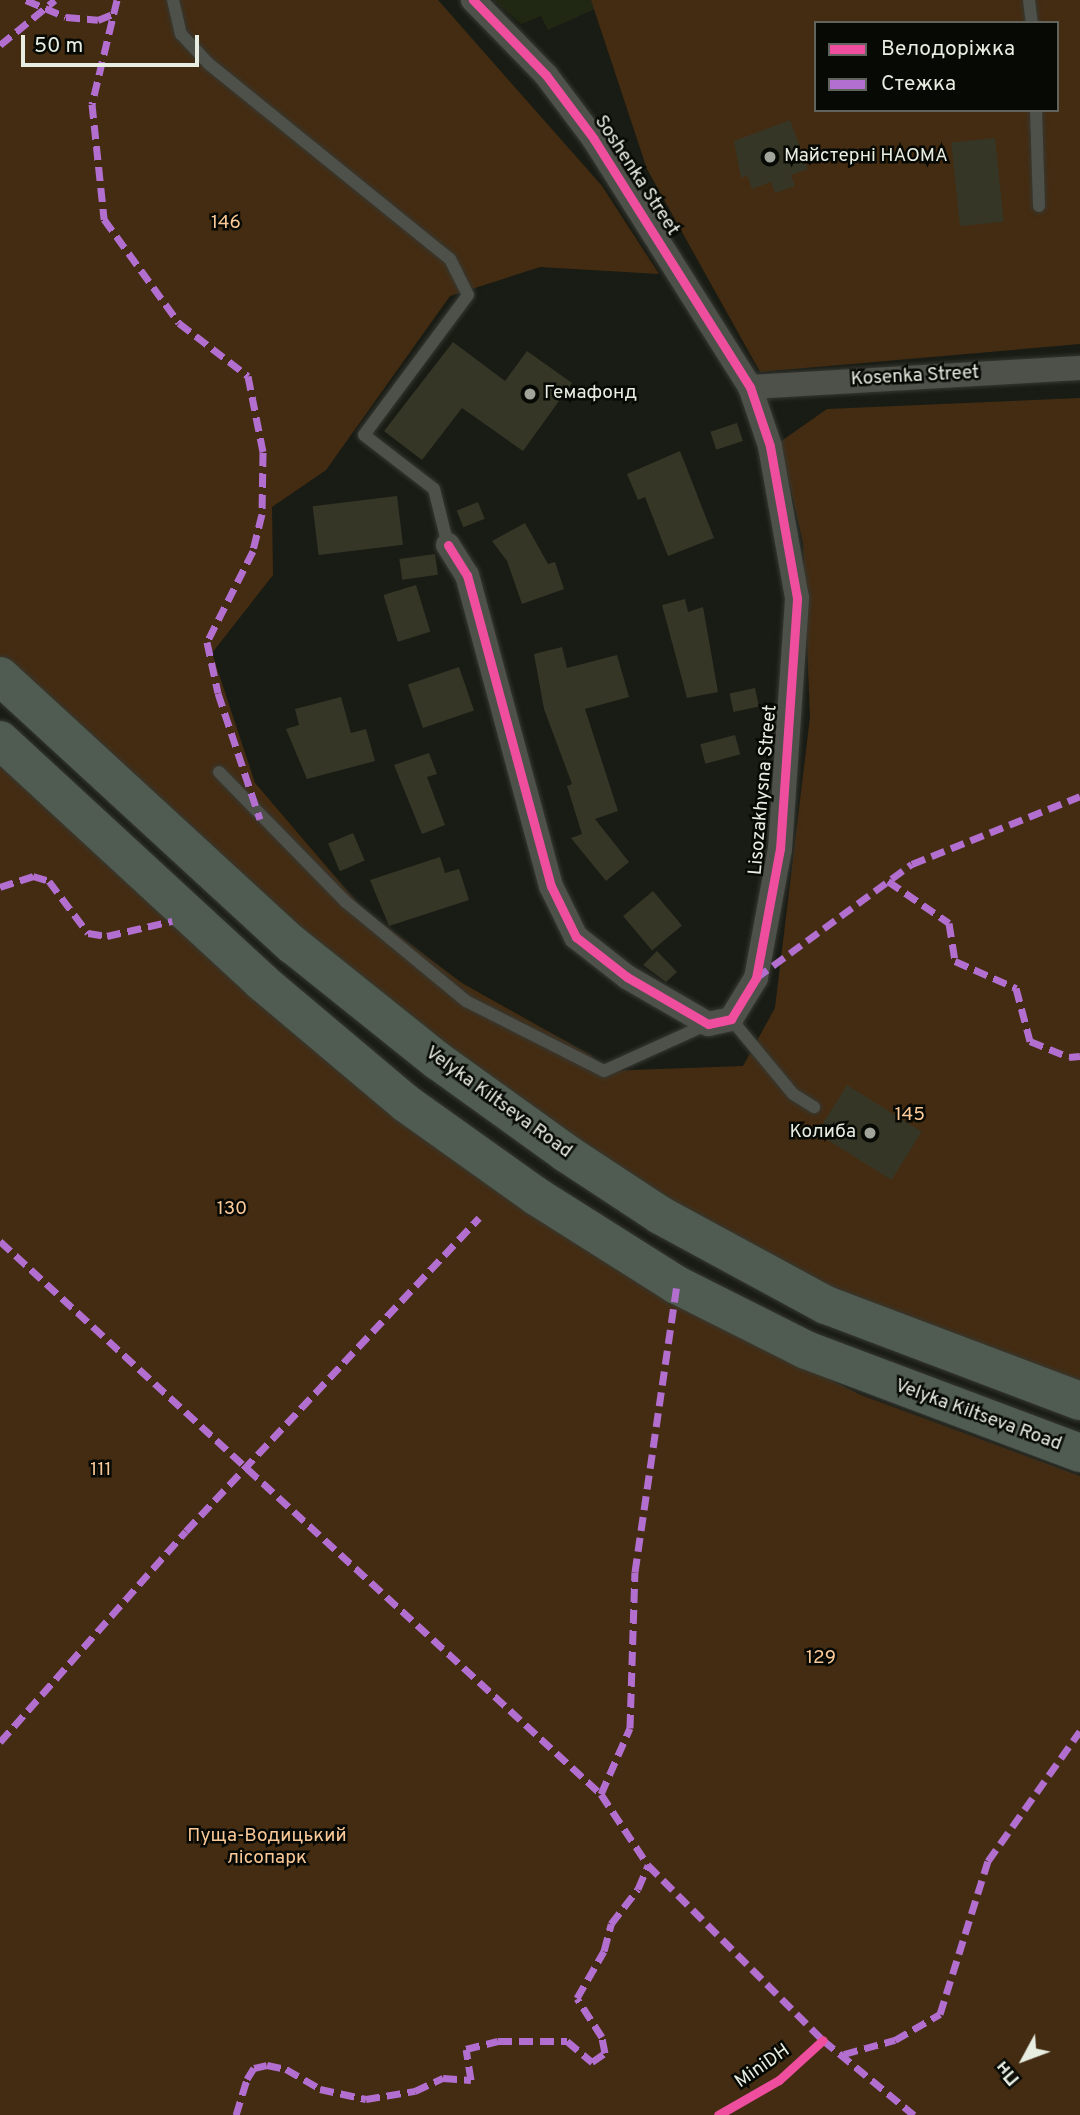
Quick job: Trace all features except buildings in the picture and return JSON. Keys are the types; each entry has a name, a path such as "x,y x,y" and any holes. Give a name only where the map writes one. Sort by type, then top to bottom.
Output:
{"main road":[{"name":"Velyka Kiltseva Road","path":"0,676 293,945 438,1061 566,1153 660,1215 826,1305 1080,1401"},
{"name":"Velyka Kiltseva Road","path":"0,740 262,982 407,1104 537,1195 677,1285 806,1350 1080,1453"}],"street":[{"name":"Soshenka Street","path":"473,0 546,75 594,139 750,387"},
{"name":"Kosenka Street","path":"750,387 1080,368"},
{"name":"Lisozakhysna Street","path":"720,1021 756,978 780,849 797,598 773,458 750,387"},
{"path":"448,545 467,575 551,886 576,937 626,977 720,1021"}],"lane":[{"path":"173,0 181,34 209,64 450,260 467,295 364,435 434,489 448,545"},
{"path":"1029,0 1032,21"},
{"path":"1036,112 1039,206"},
{"path":"219,772 346,902 466,1002 604,1071 720,1021 793,1094 814,1107"}],"shaded area":[{"path":"493,0 591,0 595,9 548,30 541,16 521,24"}],"green space":[{"path":"0,0 438,0 602,186 659,274 540,267 450,296 326,470 272,507 273,575 212,653 255,783 362,908 462,983 592,1056 605,1071 743,1066 775,1008 810,717 803,543 780,442 827,409 1080,398 1080,1401 955,1356 566,1153 0,676"},
{"path":"591,0 1080,0 1080,344 760,372 647,169"},
{"path":"0,761 674,1302 861,1395 1080,1476 1080,2115 0,2115"}],"marked path":[{"path":"26,0 66,17 98,20 113,14"},
{"path":"0,45 55,0"},
{"path":"117,0 92,104 104,219 179,323 248,376 263,452 262,514 253,551 207,642 218,693 260,819"},
{"path":"756,978 912,864 1080,796"},
{"path":"0,887 33,876 49,881 88,933 107,936 172,921"},
{"path":"888,881 949,923 955,961 1016,988 1030,1041 1069,1057 1080,1056"},
{"path":"0,1742 186,1531 479,1218"},
{"path":"0,1241 601,1794 648,1865 823,2040 914,2115"},
{"path":"601,1794 630,1728 635,1572 677,1285"},
{"path":"844,2054 895,2040 940,2014 988,1861 1080,1731"},
{"path":"236,2115 247,2079 254,2068 267,2065 286,2069 320,2089 366,2099 415,2091 443,2078 471,2080 466,2049 498,2041 567,2041 592,2062 605,2053 602,2037 577,1998 604,1951 611,1924 638,1889 648,1865"}],"cycle path":[{"path":"448,545 467,575 551,886 576,937 627,977 708,1024 731,1019 756,978 780,849 797,598 770,446 750,387 594,139 546,75 473,0"},
{"name":"MiniDH","path":"718,2115 779,2080 823,2040"}],"place":[{"name":"Майстерні НАОМА","path":"770,157"},
{"name":"Гемафонд","path":"530,394"},
{"name":"Колиба","path":"870,1133"}],"park label":[{"name":"146","path":"226,224"},
{"name":"145","path":"910,1116"},
{"name":"130","path":"232,1210"},
{"name":"111","path":"101,1471"},
{"name":"129","path":"821,1659"},
{"name":"Пуща-Водицький лісопарк","path":"267,1848"}]}
